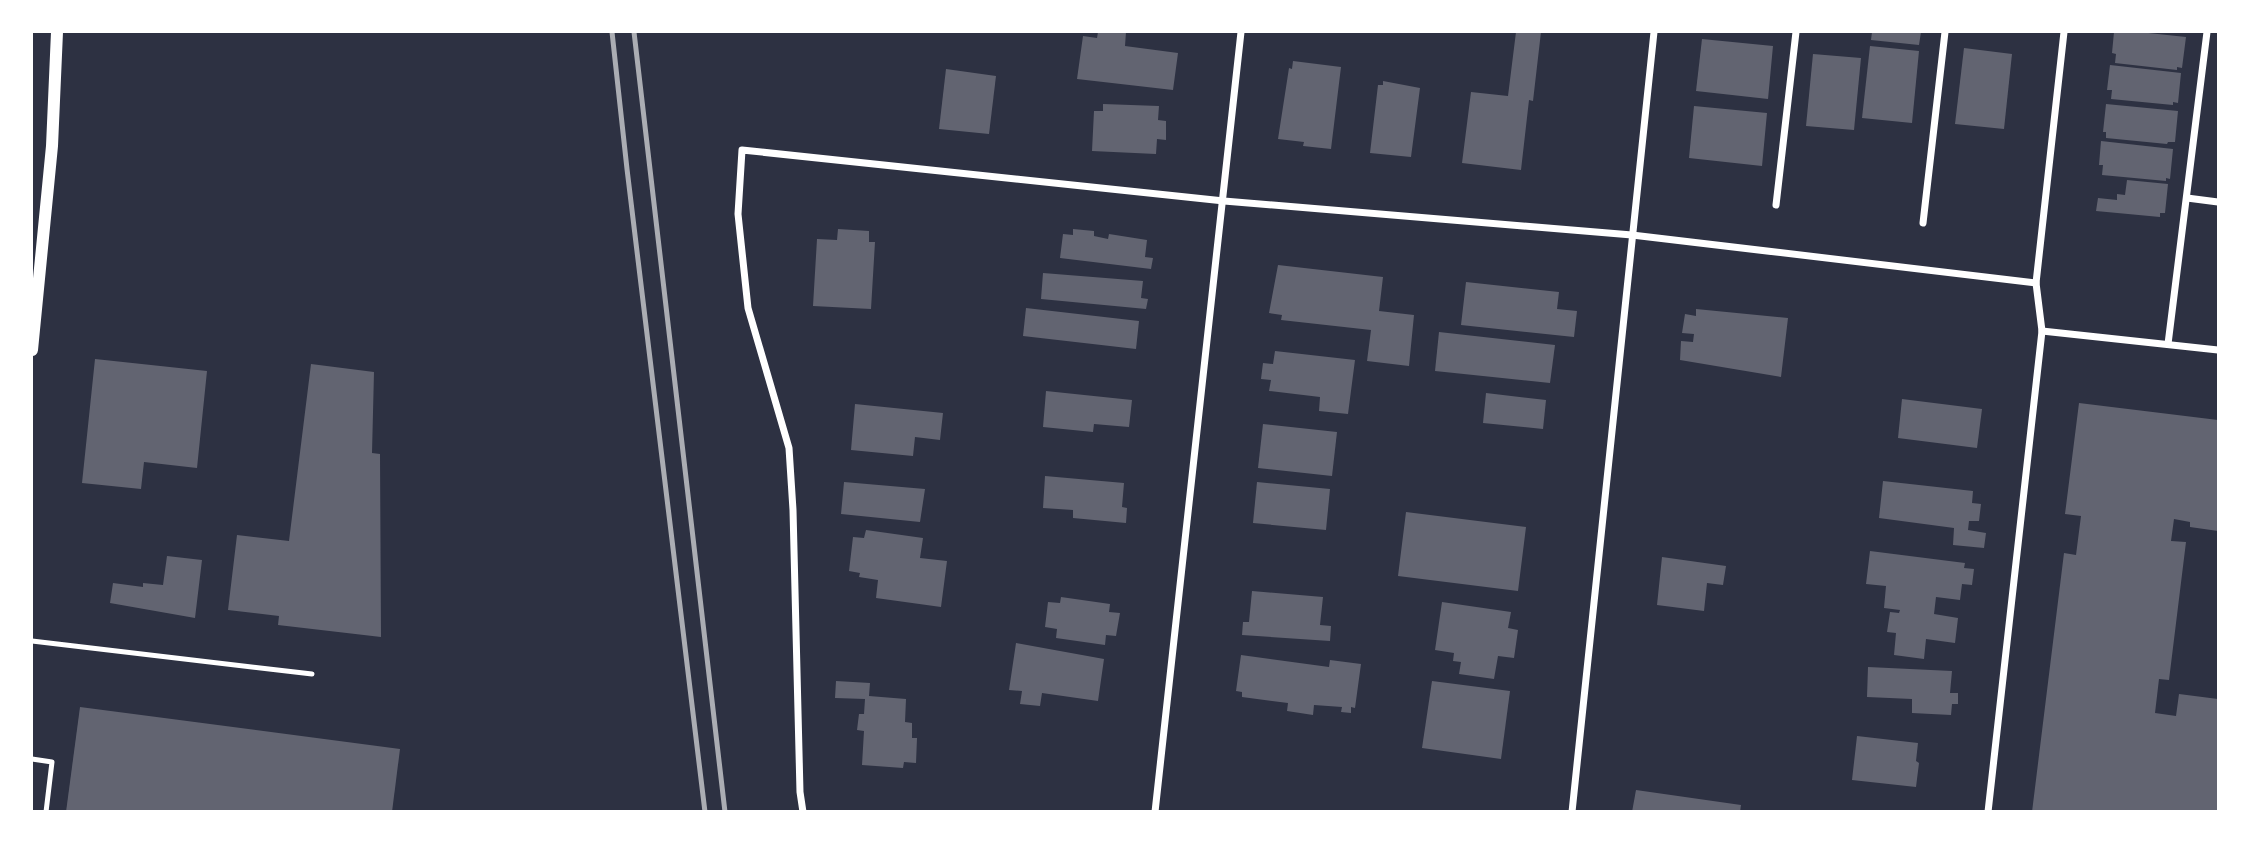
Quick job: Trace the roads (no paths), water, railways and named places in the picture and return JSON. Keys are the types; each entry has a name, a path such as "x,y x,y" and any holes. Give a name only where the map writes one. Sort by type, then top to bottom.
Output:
{"street":[{"path":"32,350 52,146 57,32"},
{"path":"1155,811 1241,32"},
{"path":"1572,811 1654,32"},
{"path":"1776,205 1797,32"},
{"path":"1923,223 1945,32"},
{"path":"1988,811 2042,331 2036,283 2064,32"},
{"path":"2168,344 2207,32"},
{"path":"803,811 800,792 789,448 748,308 738,214 742,150 1224,201 1632,235 2036,283"},
{"path":"2187,198 2218,202"},
{"path":"2042,331 2218,350"}],"lane":[{"path":"32,642 312,674"},
{"path":"32,759 52,762 46,811"}],"railway":[{"path":"612,32 705,812"},
{"path":"634,32 725,812"}]}
